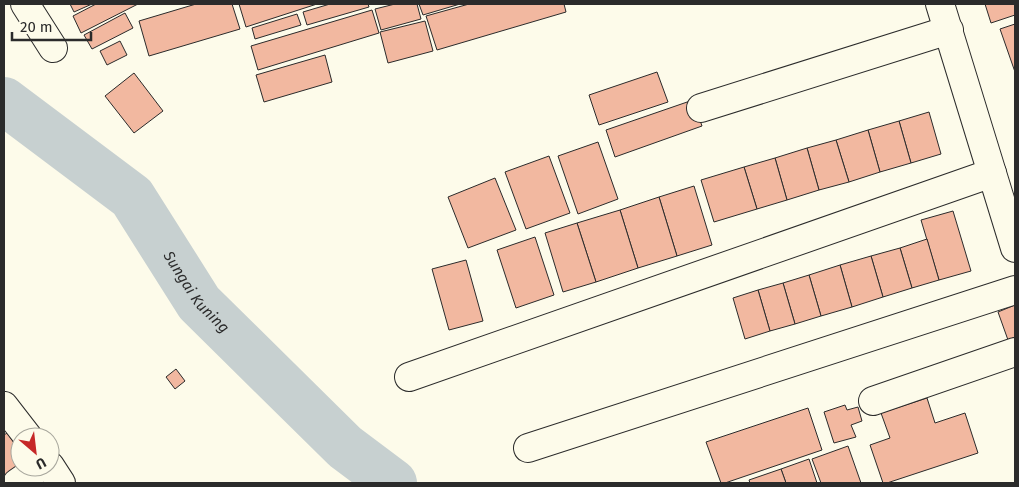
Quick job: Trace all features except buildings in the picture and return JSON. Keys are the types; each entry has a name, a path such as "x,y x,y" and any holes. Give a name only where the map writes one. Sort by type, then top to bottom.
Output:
{"street":[{"path":"25,4 53,48"},
{"path":"940,4 1015,248"},
{"path":"701,108 948,30"},
{"path":"408,377 992,173"},
{"path":"528,448 1015,290"},
{"path":"873,401 1015,352"},
{"path":"4,406 20,427"}],"waterway":[{"name":"Sungai Kuning","path":"4,101 132,197 199,303 345,447 393,483"}]}
